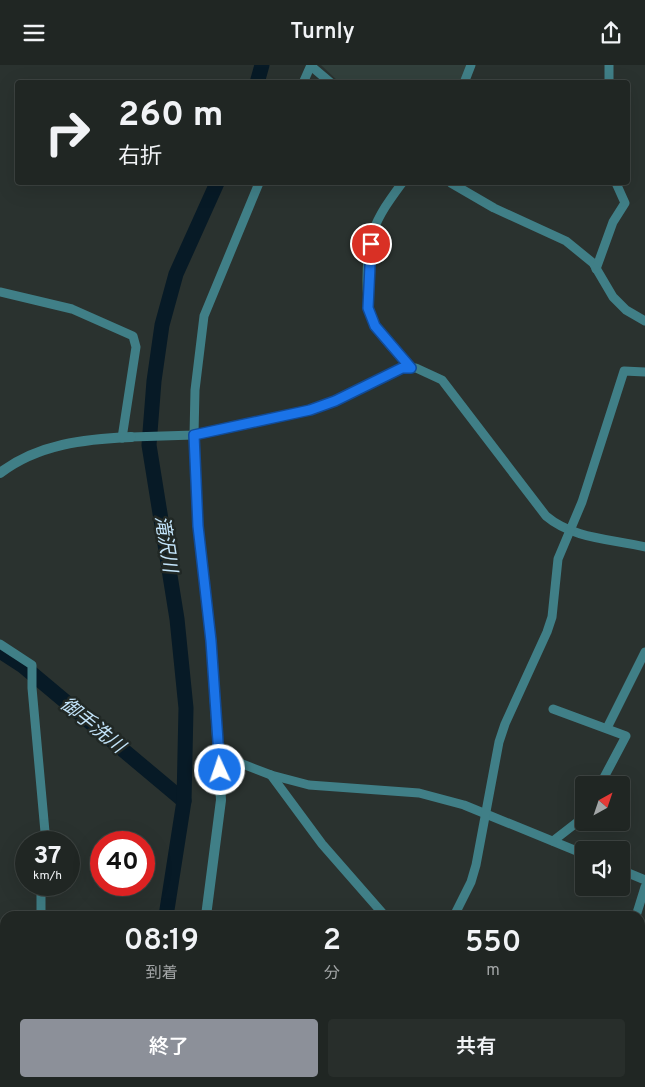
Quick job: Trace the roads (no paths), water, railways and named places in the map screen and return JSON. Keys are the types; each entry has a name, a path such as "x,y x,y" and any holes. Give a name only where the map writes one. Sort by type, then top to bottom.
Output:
{"street":[{"path":"305,80 311,65 328,80"},
{"path":"465,80 471,65"},
{"path":"609,65 609,80"},
{"path":"207,911 221,800 211,641 198,526 194,435 195,390 204,316 258,185"},
{"path":"401,185 385,207 373,232 369,256 368,308 375,326 411,368"},
{"path":"454,185 494,208 566,241 593,263 613,297 626,310 645,321"},
{"path":"596,269 613,222 625,203 617,185"},
{"path":"0,292 72,309 133,336 136,347 127,437"},
{"path":"0,473 45,448 88,439 194,435 310,410 335,401 402,368 411,368 429,372 442,380 546,516 569,532 645,547"},
{"path":"456,911 471,882 505,723 539,654 550,625 558,559 582,502 624,371 645,372"},
{"path":"0,644 32,665 32,688 45,831"},
{"path":"607,728 645,652"},
{"path":"553,709 626,736 605,776"},
{"path":"219,755 271,775 310,785 419,793 486,813 575,850"},
{"path":"271,775 322,844 381,911"},
{"path":"553,841 575,824"},
{"path":"630,874 645,880"},
{"path":"638,911 645,887"},
{"path":"41,896 41,911"}],"waterway":[{"name":"滝沢川","path":"258,80 262,65"},
{"name":"滝沢川","path":"167,911 184,801 186,708 177,619 149,445 154,381 162,325 176,274 216,185"},
{"name":"御手洗川","path":"0,651 23,666 184,801"}]}
